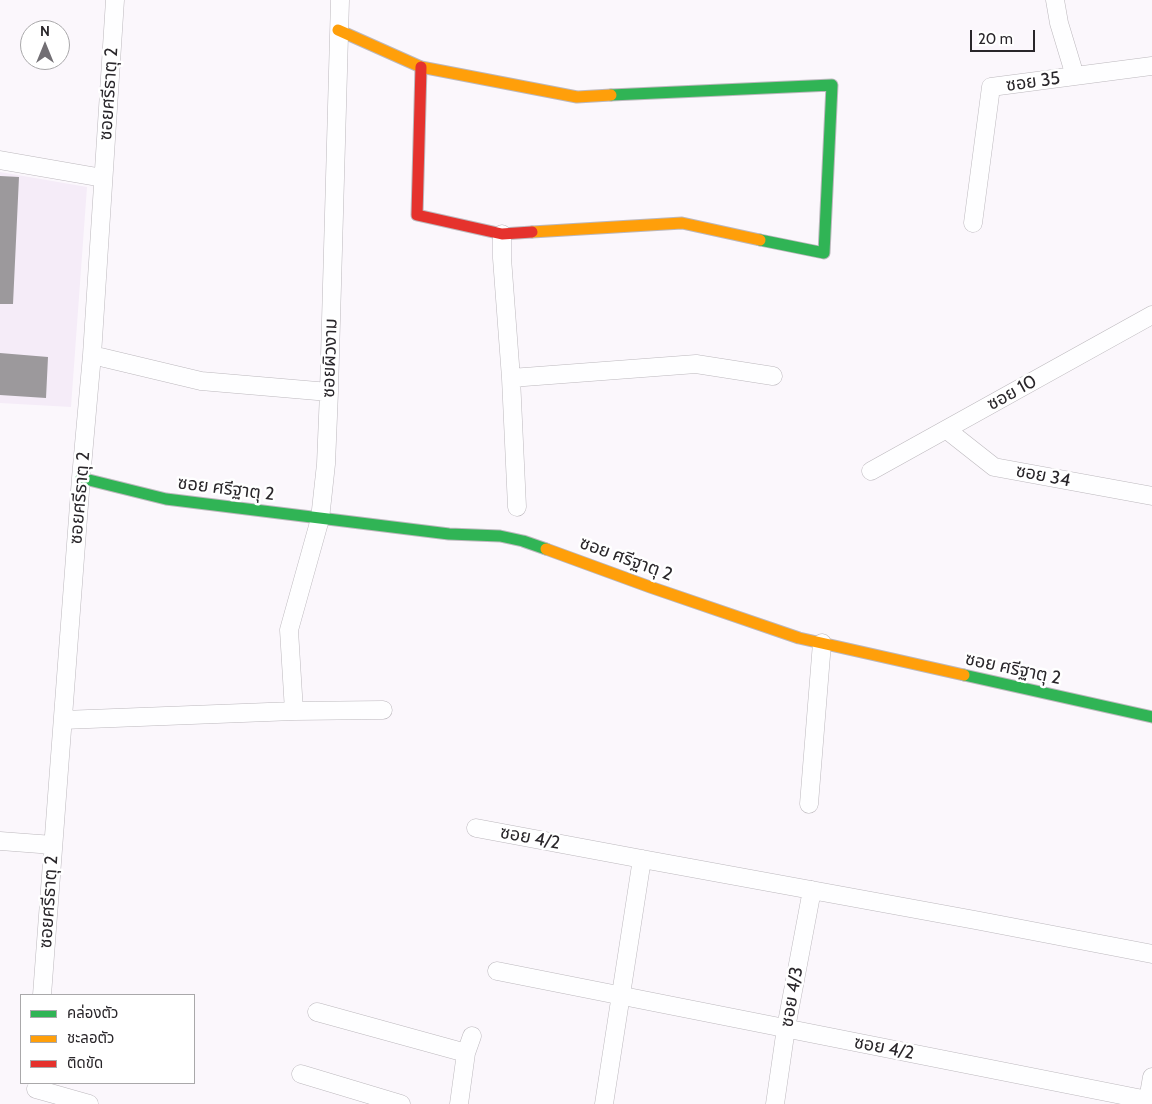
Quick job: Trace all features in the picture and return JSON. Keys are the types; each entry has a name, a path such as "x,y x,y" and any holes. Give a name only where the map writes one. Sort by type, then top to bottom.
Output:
{"street":[{"name":"ซอยศรีธาตุ 2","path":"42,994 92,355 115,0"},
{"name":"ซอยผิวงาม","path":"294,711 290,630 320,519 326,464 340,0"},
{"path":"1055,0 1059,23 1075,76"},
{"path":"338,30 421,67 577,97 832,86 824,253 682,223 502,234 417,215 421,67"},
{"name":"ซอย 35","path":"973,223 991,87 1152,66"},
{"path":"0,160 103,178"},
{"path":"502,234 517,507"},
{"name":"ซอย 10","path":"871,471 1152,315"},
{"path":"92,355 201,381 329,392"},
{"path":"511,378 696,364 773,376"},
{"name":"ซอย 34","path":"946,430 994,467 1152,496"},
{"name":"ซอย ศรีฐาตุ 2","path":"81,478 166,500 449,534 500,536 523,541 799,638 1152,717"},
{"path":"810,804 822,643"},
{"path":"63,720 294,711 383,710"},
{"name":"ซอย 4/2","path":"476,828 1152,954"},
{"path":"0,841 53,845"},
{"path":"604,1104 642,860"},
{"name":"ซอย 4/3","path":"775,1104 786,1028 812,890"},
{"name":"ซอย 4/2","path":"497,971 1150,1101 1152,1077"},
{"path":"317,1012 469,1044 459,1104"},
{"path":"301,1074 401,1104"},
{"path":"36,1092 89,1104"}],"shaded area":[{"path":"0,172 87,187 71,407 0,403"}],"building":[{"path":"0,176 19,177 13,304 0,304"},
{"path":"0,353 48,357 46,398 0,395"}],"traffic: fast":[{"path":"611,95 832,85 824,253 760,240"},
{"path":"81,478 166,499 449,534 500,536 546,549"},
{"path":"964,675 1152,717"}],"traffic: slow":[{"path":"338,30 421,67 577,97 611,95"},
{"path":"532,232 682,223 760,240"},
{"path":"546,549 799,638 964,675"}],"traffic: jam":[{"path":"421,67 417,215 502,234 532,232"}]}
